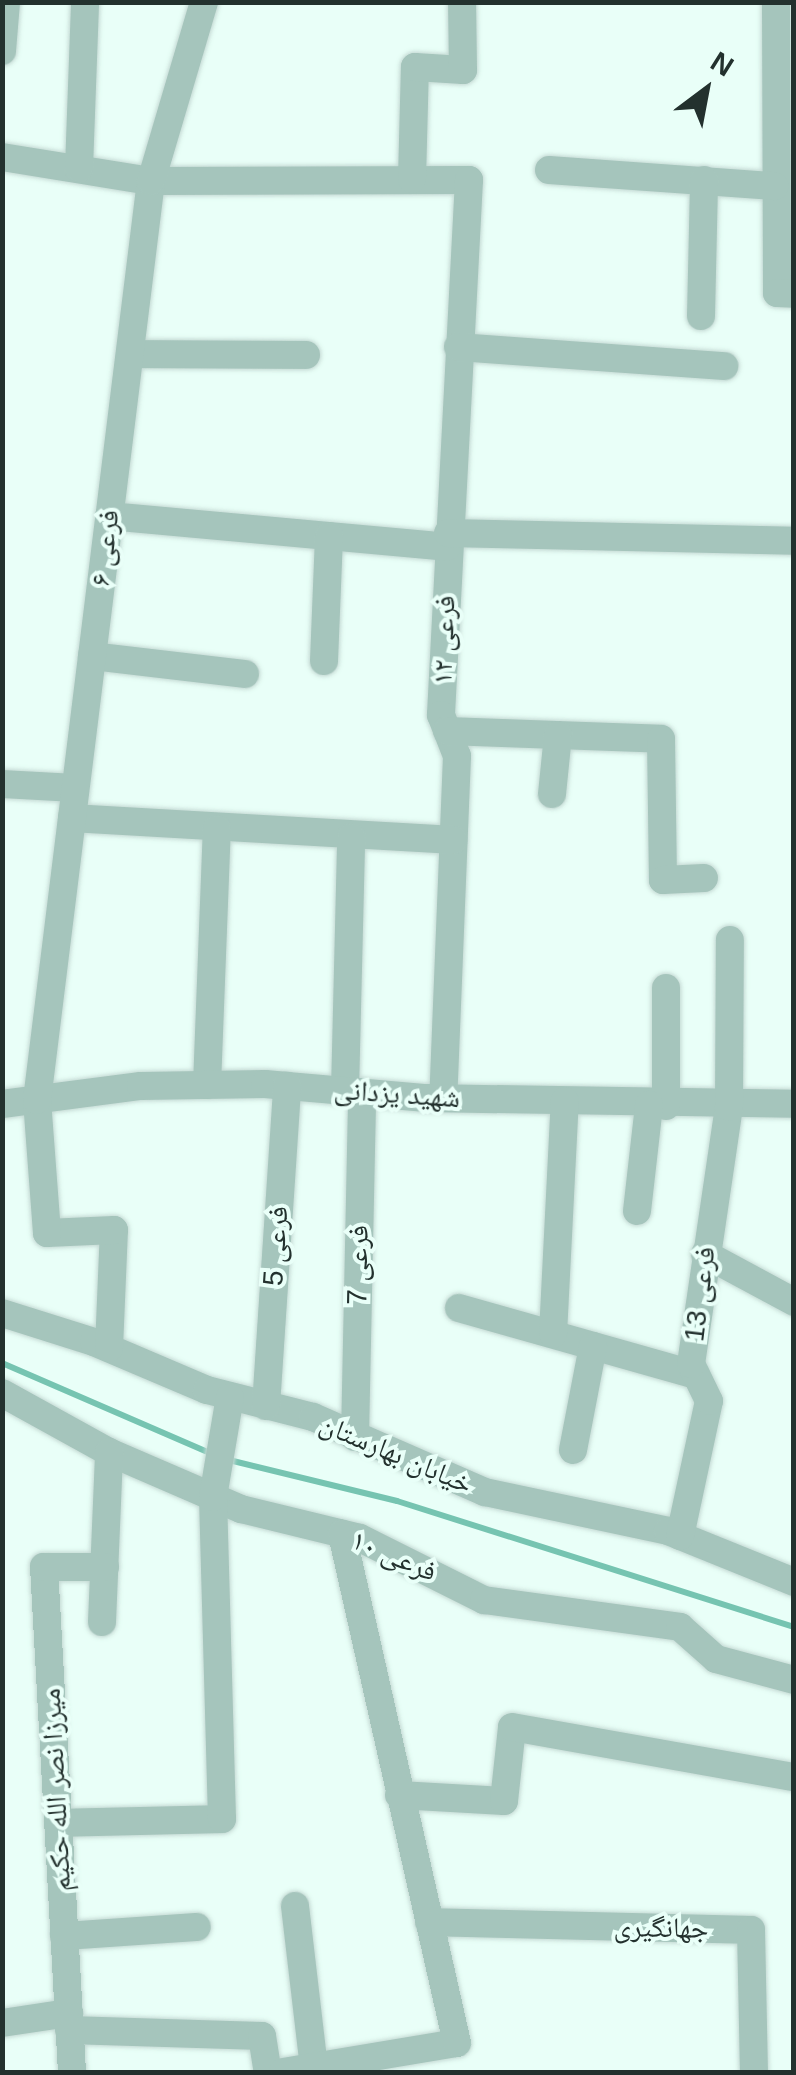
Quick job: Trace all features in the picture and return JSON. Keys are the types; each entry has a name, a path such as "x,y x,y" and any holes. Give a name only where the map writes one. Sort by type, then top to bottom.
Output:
{"street":[{"path":"2,51 6,2"},
{"path":"79,168 85,2"},
{"name":"فرعی ۶","path":"109,1348 114,1230 47,1233 36,1100 151,181 204,2"},
{"path":"2,157 151,181 412,179 416,67 463,70 462,2"},
{"path":"776,2 777,294 794,294"},
{"path":"548,170 774,186"},
{"name":"فرعی ۱۲","path":"412,179 469,180 440,715 457,756 443,1098"},
{"path":"701,316 704,180"},
{"path":"458,347 724,366"},
{"path":"130,354 306,355"},
{"path":"109,516 330,536 794,541"},
{"path":"324,661 330,536"},
{"path":"92,656 244,674"},
{"path":"447,731 661,738 663,880 704,878"},
{"path":"552,794 558,735"},
{"path":"2,784 75,788"},
{"path":"72,818 453,840"},
{"path":"207,1085 218,829"},
{"path":"351,837 353,1092"},
{"name":"فرعی 13","path":"680,1536 709,1401 691,1364 728,1106 730,940"},
{"path":"638,1211 658,1106 666,988"},
{"name":"شهید یزدانی","path":"2,1104 207,1085 658,1106 794,1104"},
{"name":"فرعی 5","path":"266,1406 287,1086"},
{"name":"فرعی 7","path":"353,1092 355,1437"},
{"path":"553,1334 565,1101"},
{"path":"705,1254 794,1302"},
{"path":"459,1308 696,1374"},
{"name":"خیابان بهارستان","path":"2,1314 109,1348 228,1408 266,1406 355,1437 485,1492 680,1536 794,1582"},
{"path":"574,1450 593,1346"},
{"name":"فرعی ۱۰","path":"2,1393 109,1452 342,1534 484,1600 680,1627 716,1659 794,1680"},
{"path":"58,1823 222,1819 214,1492 228,1408"},
{"path":"102,1622 109,1452"},
{"path":"283,2072 456,2042 342,1534"},
{"name":"میرزا نصر الله حکیم","path":"72,2072 44,1567 104,1567"},
{"path":"399,1795 504,1801 512,1727 794,1777"},
{"path":"295,1906 314,2067"},
{"name":"جهانگیری","path":"429,1922 751,1930 754,2072"},
{"path":"64,1936 197,1927"},
{"path":"2,2023 69,2022 262,2036 268,2072"}],"waterway":[{"path":"2,1363 212,1454"},
{"path":"229,1460 397,1501 794,1627"}]}
